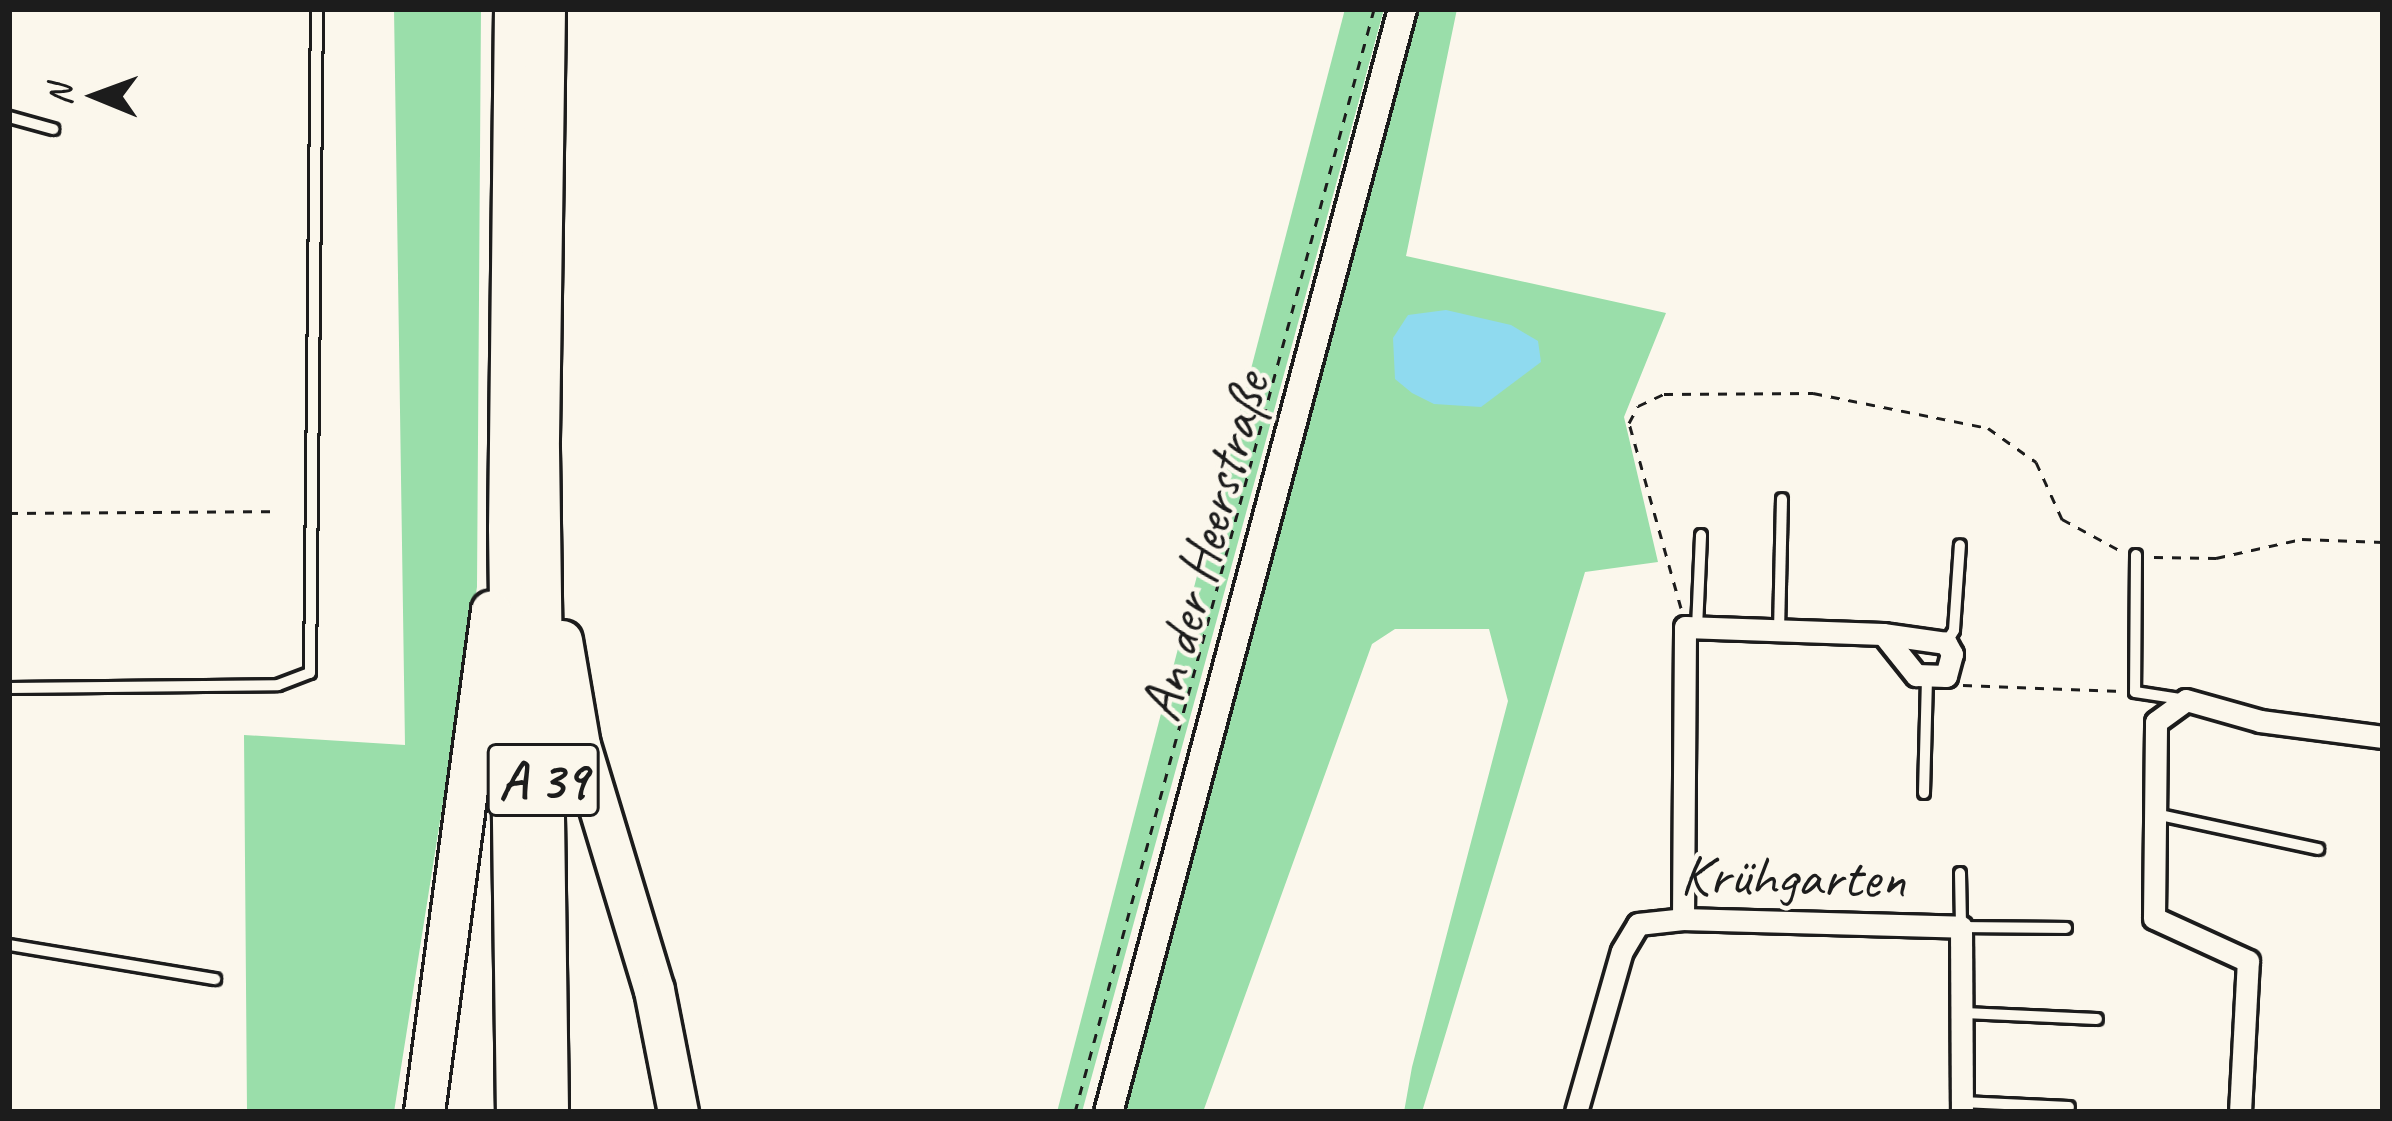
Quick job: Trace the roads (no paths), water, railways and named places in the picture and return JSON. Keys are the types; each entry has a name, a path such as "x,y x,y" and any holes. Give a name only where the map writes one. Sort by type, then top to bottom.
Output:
{"highway":[{"name":"A 39","path":"514,9 508,528 516,1112"},
{"name":"A 39","path":"545,9 539,449 548,1112"},
{"path":"539,449 580,745 654,990 678,1112"},
{"path":"424,1112 474,715 508,528"}],"street":[{"name":"An der Heerstraße","path":"1108,1112 1402,9"},
{"path":"1682,919 1691,627 1883,634 1946,644 1952,654 1937,678 1883,634"},
{"path":"2240,1112 2248,961 2154,918 2156,722 2186,700 2260,721 2383,737"},
{"name":"Krühgarten","path":"1582,1111 1622,951 1638,924 1682,919 1961,927 1962,1107"}],"lane":[{"path":"9,688 278,686 310,674 317,9"},
{"path":"9,118 52,129"},
{"path":"1778,631 1782,499"},
{"path":"1691,627 1701,535"},
{"path":"1946,644 1954,630 1960,545"},
{"path":"2136,555 2135,692 2186,700"},
{"path":"1924,793 1937,678"},
{"path":"2155,814 2318,849"},
{"path":"1960,873 1961,927 2066,928"},
{"path":"9,945 215,979"},
{"path":"1964,1013 2097,1019"},
{"path":"1962,1107 2069,1106"}],"water":[{"path":"1446,310 1511,325 1538,341 1541,362 1481,407 1434,404 1412,393 1395,379 1393,338 1408,315"}]}
